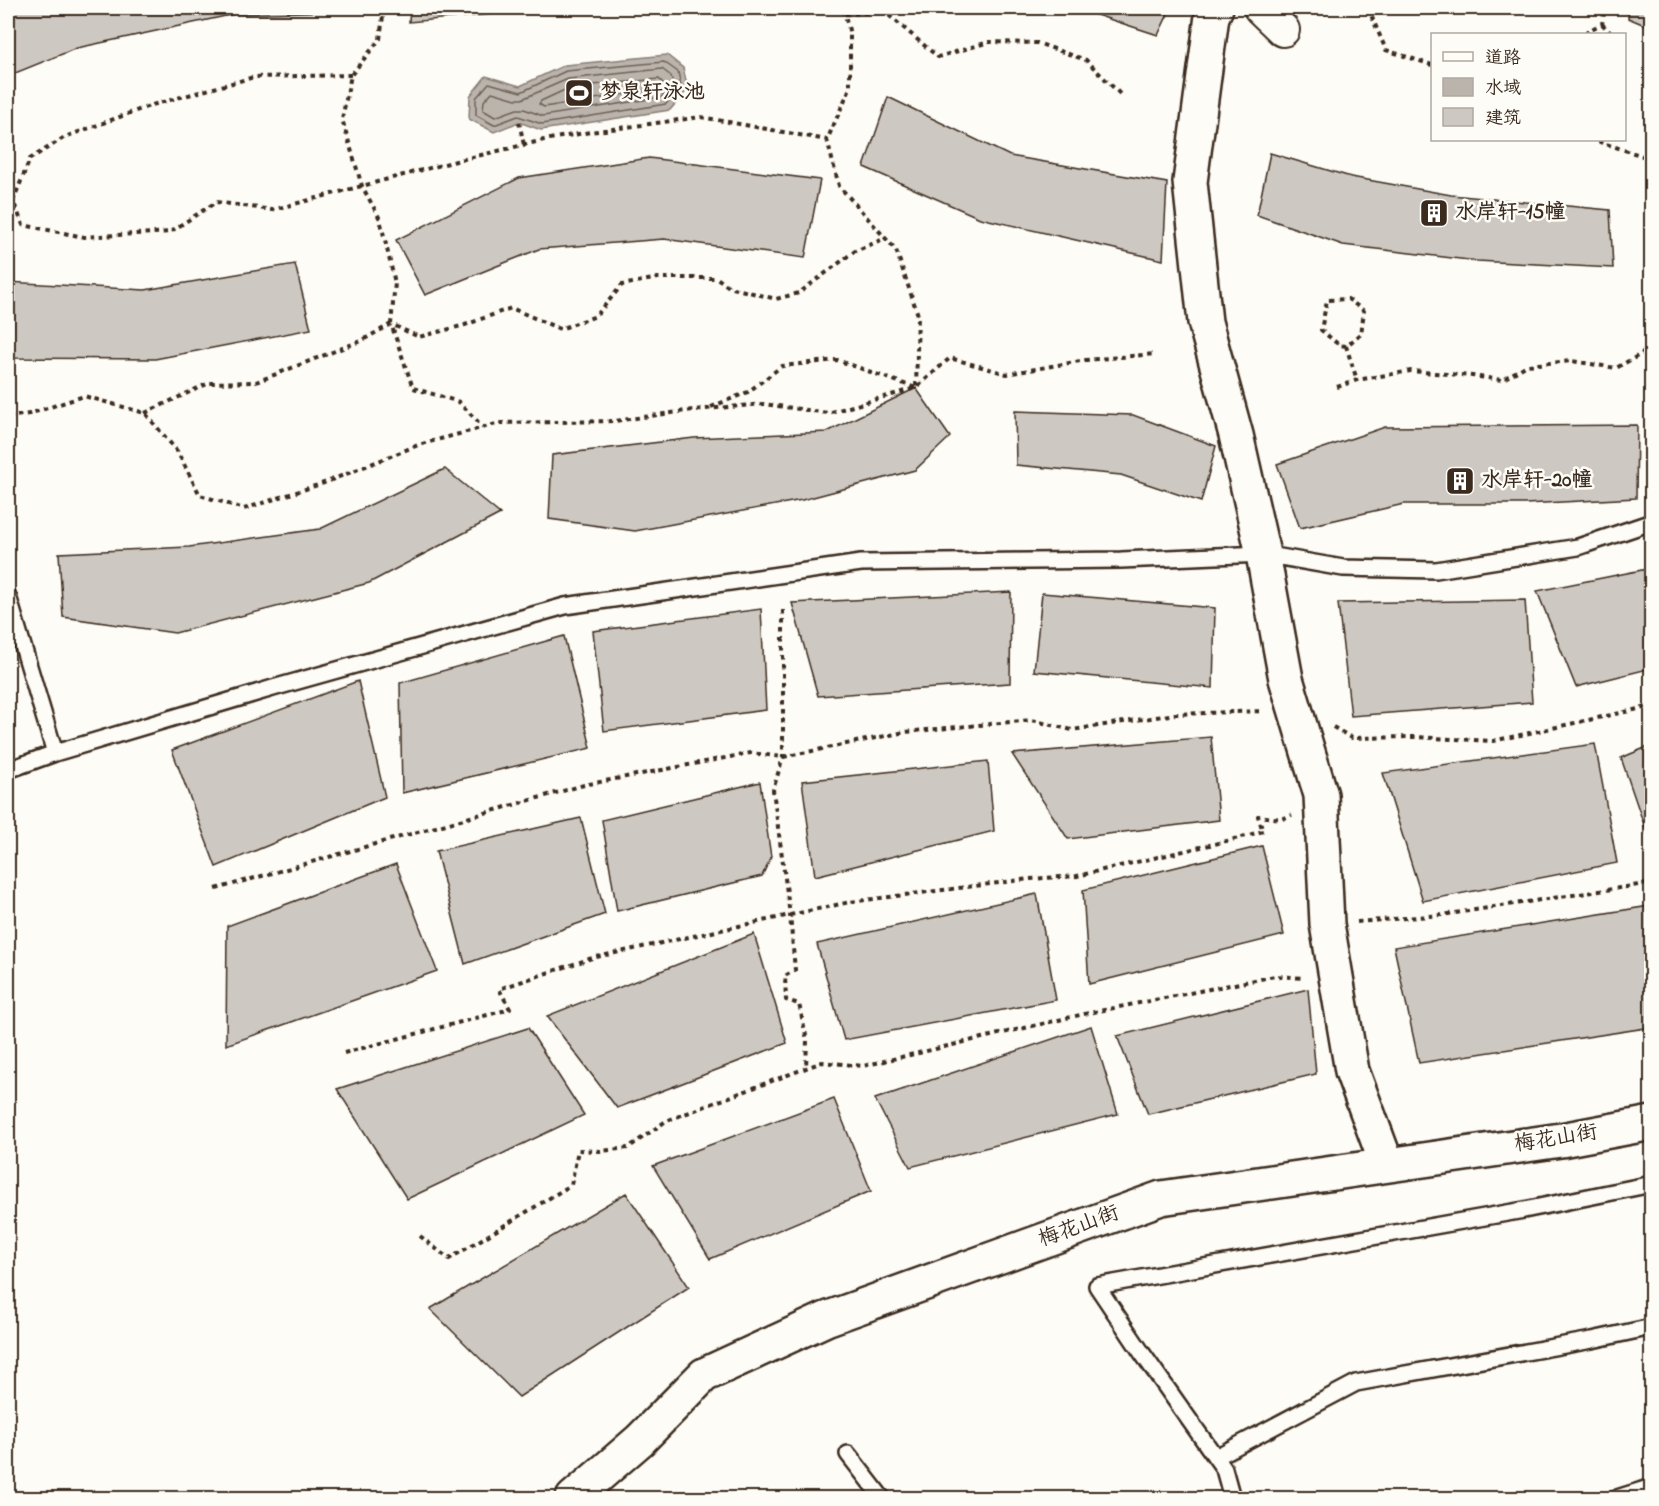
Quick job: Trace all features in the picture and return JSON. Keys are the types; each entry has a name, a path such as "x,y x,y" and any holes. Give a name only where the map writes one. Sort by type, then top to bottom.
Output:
{"street":[{"path":"1216,8 1212,16 1190,182 1205,322 1236,435 1263,554 1286,679 1322,795 1327,924 1352,1071 1387,1165"},
{"path":"1260,8 1283,30"},
{"name":"梅花山街","path":"573,1498 640,1440 704,1375 826,1319 1161,1197 1561,1140 1652,1123"}],"lane":[{"path":"8,770 54,753 284,685 565,606 861,563 1121,560 1263,554 1343,568 1436,570 1578,547 1652,522"},
{"path":"8,596 54,753"},
{"path":"1232,1498 1224,1468 1097,1286 1524,1210 1652,1184"},
{"path":"1216,1457 1356,1383 1593,1340 1652,1327"},
{"path":"848,1454 882,1498"},
{"path":"1617,1498 1652,1487"}],"path":[{"path":"384,8 380,39 351,75 342,119 362,186 380,219 395,283 391,324 413,388 459,402 483,428"},
{"path":"843,8 850,34 850,88 827,140 839,186 896,250 918,315 916,388"},
{"path":"1368,8 1386,50 1431,65"},
{"path":"1602,24 1605,8"},
{"path":"845,14 885,12 938,57 989,42 1037,43 1086,60 1121,95"},
{"path":"1587,33 1602,24"},
{"path":"1602,24 1611,33"},
{"path":"351,75 254,77 152,105 65,137 30,159 14,201 23,225 84,237 170,232 216,202 272,210 524,145 590,132 701,117 827,140"},
{"path":"519,122 524,145"},
{"path":"1600,141 1652,159"},
{"path":"391,324 419,337 465,325 511,308 560,329 596,316 622,285 658,278 717,278 729,287 776,299 799,293 855,250 886,238"},
{"path":"1348,299 1364,311 1361,334 1346,346 1339,345 1321,330 1327,300 1348,299"},
{"path":"145,413 209,384 256,382 363,340 391,324"},
{"path":"1346,346 1357,380"},
{"path":"1337,387 1357,380 1411,371 1502,380 1527,364 1572,361 1616,368 1652,348"},
{"path":"8,417 29,414 84,396 145,413 177,451 200,495 244,509 324,483 418,445 500,423 615,421 764,404 828,413 916,388 950,358 1007,374 1086,360 1155,354"},
{"path":"706,409 748,392 782,366 837,360 916,388"},
{"path":"783,610 783,758 773,790 795,970 785,976 786,1000 799,1004 807,1040 806,1068"},
{"path":"216,889 584,785 751,753 783,758 905,732 1032,720 1071,730 1176,714 1260,711 1294,706 1352,738 1414,737 1493,741 1652,706"},
{"path":"344,1053 510,1009 499,989 592,958 850,902 1029,879 1077,876 1263,831 1258,816 1282,819 1322,801"},
{"path":"1327,924 1442,915 1652,883"},
{"path":"420,1236 449,1259 571,1185 578,1150 600,1151 628,1148 666,1121 822,1062 862,1066 1084,1014 1275,976 1316,979 1337,985"}],"water":[{"name":"梦泉轩泳池","path":"667,55 683,68 688,89 670,110 541,130 519,122 494,132 469,119 470,96 486,76 520,86 565,65"}],"building":[{"path":"8,8 338,8 338,11 235,14 77,48 8,76"},
{"path":"410,8 555,8 409,22"},
{"path":"1075,8 1171,8 1158,35"},
{"path":"1629,8 1652,8 1652,28 1628,18"},
{"path":"888,97 1010,156 1167,183 1163,260 980,218 864,167"},
{"name":"水岸轩-15幢","path":"1270,153 1351,177 1451,195 1610,210 1613,268 1477,261 1343,245 1257,215"},
{"path":"649,158 820,180 805,258 664,239 539,249 425,295 396,240 519,178"},
{"path":"295,264 311,329 155,359 8,358 8,282 145,290"},
{"path":"916,388 950,437 915,470 802,500 635,531 549,519 552,455 694,438 827,432"},
{"path":"1015,411 1133,415 1216,446 1201,502 1121,475 1016,465"},
{"name":"水岸轩-20幢","path":"1637,425 1636,498 1525,504 1404,504 1300,528 1277,464 1385,427"},
{"path":"445,469 500,514 369,583 175,633 63,617 59,553 189,547 320,529"},
{"path":"1652,568 1652,668 1576,687 1537,591"},
{"path":"1011,592 1010,683 818,696 792,603"},
{"path":"1042,593 1215,608 1213,688 1034,671"},
{"path":"1525,600 1532,702 1351,716 1338,603"},
{"path":"761,609 766,710 604,731 593,631"},
{"path":"564,636 591,748 402,793 400,683"},
{"path":"358,681 385,797 216,867 172,750"},
{"path":"1211,737 1219,820 1068,839 1012,754"},
{"path":"1595,744 1617,863 1423,901 1383,773"},
{"path":"1652,745 1652,848 1621,758"},
{"path":"988,761 994,831 815,876 802,781"},
{"path":"760,782 771,857 762,876 617,911 602,820"},
{"path":"581,818 605,914 465,964 436,851"},
{"path":"1262,846 1284,935 1089,984 1083,890"},
{"path":"396,864 437,971 226,1045 227,926"},
{"path":"1037,894 1056,1000 844,1040 817,944"},
{"path":"1650,906 1652,1027 1419,1063 1394,947"},
{"path":"754,934 787,1043 617,1108 547,1016"},
{"path":"1308,989 1316,1074 1148,1114 1117,1036"},
{"path":"1091,1026 1118,1114 910,1167 875,1099"},
{"path":"528,1028 584,1115 407,1199 337,1089"},
{"path":"834,1099 871,1191 710,1259 653,1166"},
{"path":"626,1193 689,1287 519,1397 430,1309"}],"place":[{"name":"梦泉轩泳池","path":"579,93"},
{"name":"水岸轩-15幢","path":"1434,213"},
{"name":"水岸轩-20幢","path":"1460,481"}]}
